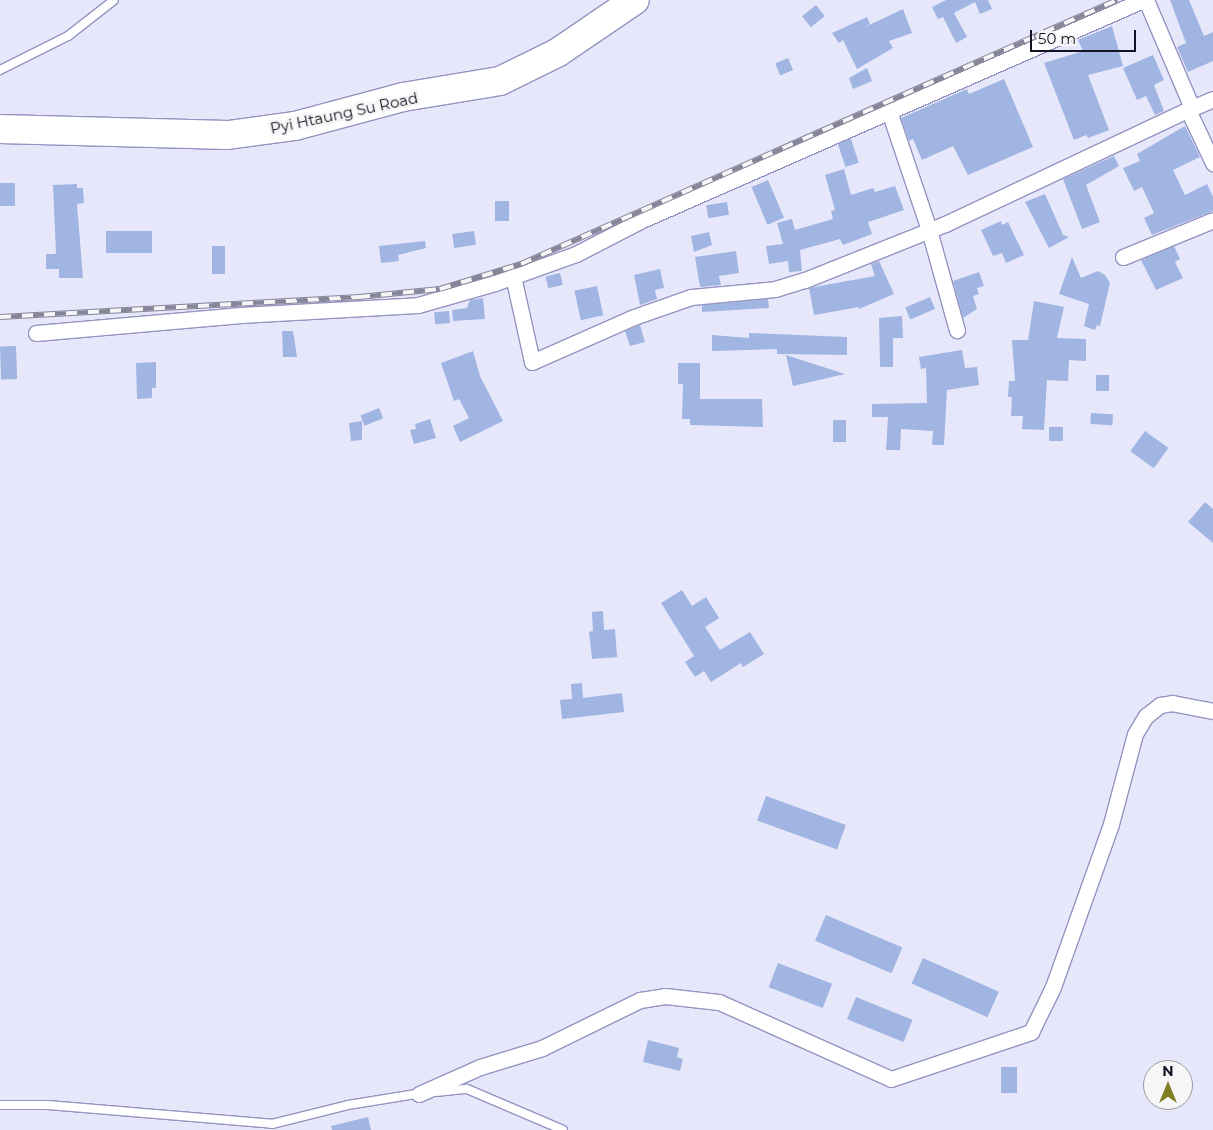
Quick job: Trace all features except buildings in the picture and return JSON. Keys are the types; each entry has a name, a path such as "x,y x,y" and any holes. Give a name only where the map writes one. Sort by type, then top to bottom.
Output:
{"highway":[{"name":"Pyi Htaung Su Road","path":"0,129 228,135 295,126 403,97 500,81 557,53 635,0"}],"street":[{"path":"36,333 241,315 418,305 513,276 576,254 642,220 1144,0 1213,163"},
{"path":"513,276 532,362 634,317 691,297 775,289 805,280 929,230 1213,99"},
{"path":"889,111 929,230 957,330"},
{"path":"1123,258 1213,220"},
{"path":"419,1094 480,1067 542,1048 640,1000 665,996 719,1002 891,1079 1031,1032 1053,987 1108,833 1139,728 1146,716 1160,705 1172,703 1213,711"}],"lane":[{"path":"0,70 68,36 114,0"},
{"path":"0,1105 48,1105 272,1124 348,1105 467,1089 563,1130"}],"railway":[{"path":"0,317 359,297 440,289 521,264 1117,0"}]}
